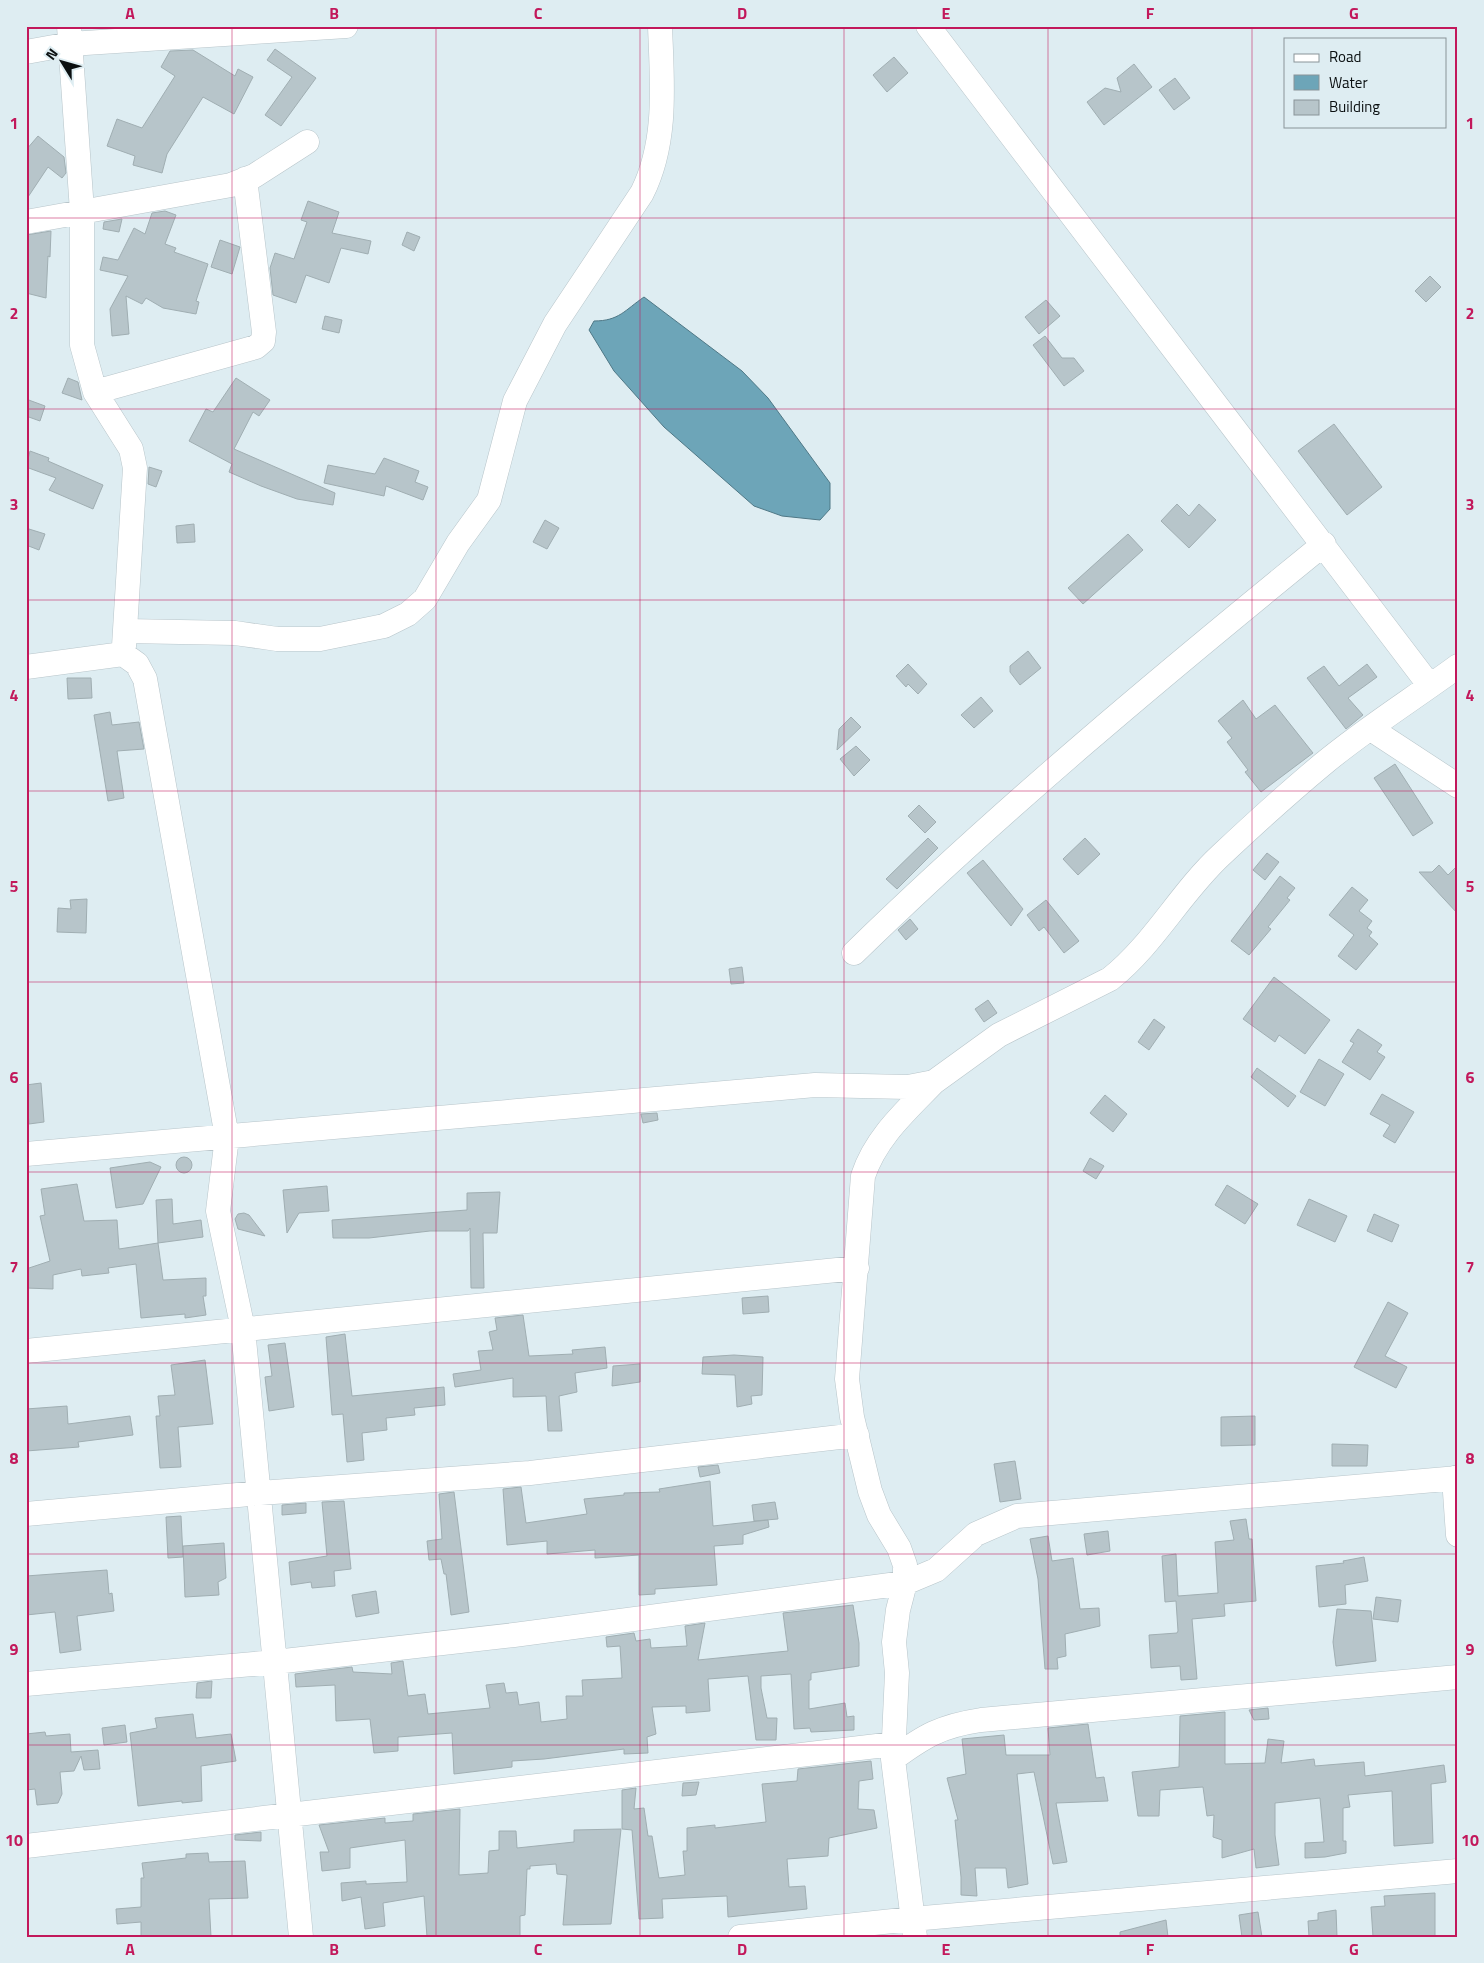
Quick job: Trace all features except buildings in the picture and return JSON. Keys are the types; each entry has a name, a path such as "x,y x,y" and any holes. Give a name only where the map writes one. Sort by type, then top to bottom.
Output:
{"street":[{"path":"26,52 69,35 346,26"},
{"path":"26,667 124,642 235,633 277,638 320,639 384,626 408,614 425,598 458,543 489,500 515,401 555,324 650,178 662,118 660,26"},
{"path":"928,26 1324,544 1430,686"},
{"path":"69,35 82,211 82,345 95,392 131,449 136,468 124,642 145,679 227,1137 218,1211 243,1329 301,1937"},
{"path":"26,222 231,184 245,179 306,142"},
{"path":"95,392 233,355 256,347 263,341 264,332 245,179"},
{"path":"854,953 942,870 1170,670 1324,544"},
{"path":"914,1928 893,1751 897,1673 894,1642 898,1610 905,1584 903,1557 874,1504 857,1435 848,1379 857,1268 860,1190 868,1162 882,1138 934,1082 999,1035 1110,979 1125,967 1151,939 1180,899 1220,856 1323,764 1458,666"},
{"path":"1370,729 1458,786"},
{"path":"26,1154 815,1085 908,1087 934,1082"},
{"path":"26,1350 857,1268"},
{"path":"26,1514 260,1493 530,1474 857,1435"},
{"path":"26,1684 275,1662 514,1634 905,1584 936,1570 976,1534 1017,1516 1456,1478 1458,1535"},
{"path":"26,1846 290,1815 893,1751 954,1725 981,1720 1458,1677"},
{"path":"740,1937 914,1928 1458,1871"}],"water":[{"path":"644,297 742,371 768,398 830,483 830,509 820,520 782,516 754,506 664,427 614,371 589,330 594,321 603,321 616,317"}]}
